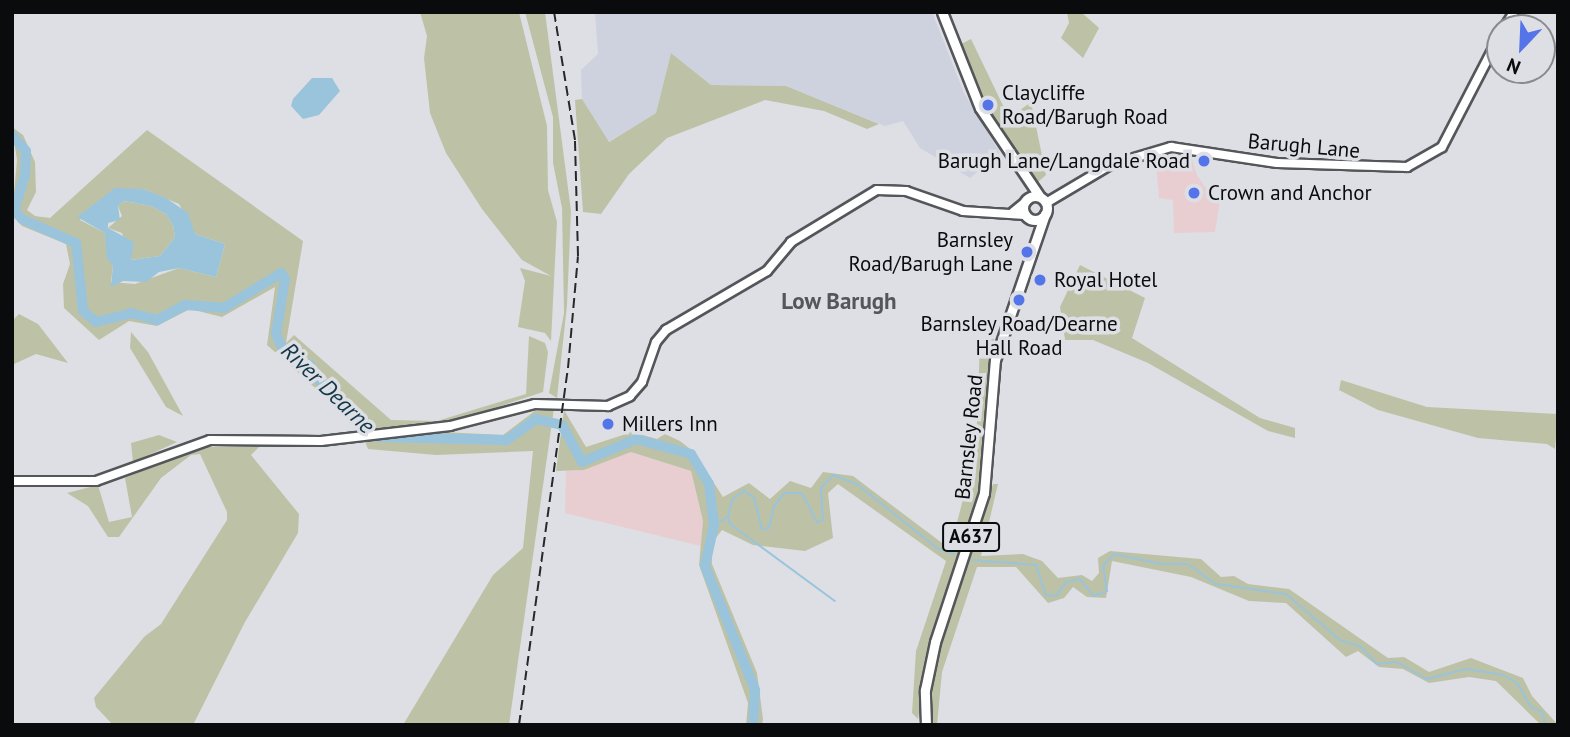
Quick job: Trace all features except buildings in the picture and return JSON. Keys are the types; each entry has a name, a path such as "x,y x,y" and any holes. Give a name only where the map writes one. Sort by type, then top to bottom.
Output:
{"highway":[{"name":"A637","path":"942,12 980,108 1029,181 1035,200"},
{"name":"Barnsley Road","path":"926,725 925,690 935,642 984,493 995,360 1045,214 1035,200"},
{"name":"Barnsley Road","path":"1035,200 1029,218 1036,236"},
{"path":"1029,218 1045,214"}],"main road":[{"name":"Barugh Lane","path":"1013,212 1110,165 1171,147 1277,163 1406,167 1442,147 1486,62"},
{"path":"12,481 96,481 187,445 220,439 306,442 450,426 535,404 596,408 630,396 648,374 656,342 666,330 766,271 791,242 877,190 906,191 963,211 1013,212 1029,218"}],"shaded area":[{"path":"595,12 932,12 964,93 1000,153 970,178 920,148 903,121 885,126 786,86 711,85 671,53 656,113 608,142 582,99 581,70 598,54"},
{"path":"1155,154 1190,154 1197,175 1214,200 1220,200 1215,232 1174,233 1173,200 1159,198"},
{"path":"631,452 691,471 703,521 701,546 565,513 566,471 584,470"}],"green space":[{"path":"420,12 519,12 547,126 548,190 557,222 551,341 545,333 518,327 525,281 520,268 551,276 522,260 482,209 446,153 430,113 424,58 427,36"},
{"path":"525,12 545,12 571,211 567,305 557,398 549,393 564,313 562,208 553,163 553,117"},
{"path":"1067,12 1081,12 1099,28 1083,58 1061,38 1069,23"},
{"path":"971,39 1009,118 1031,102 1046,175 1038,182 995,127 982,103 959,45"},
{"path":"671,53 711,85 786,86 879,124 867,129 824,111 765,100 667,138 629,174 601,214 583,212 575,100 582,99 609,142 656,113"},
{"path":"12,127 23,135 35,162 36,192 27,210 35,216 50,218 147,130 303,241 286,343 294,335 391,420 437,421 526,394 529,336 545,343 548,352 543,392 452,422 383,429 503,435 536,410 554,408 509,725 403,725 493,575 523,548 533,451 436,455 368,449 359,427 267,345 275,287 222,317 190,309 157,326 129,321 99,340 64,308 63,284 70,264 66,244 22,226 12,215 17,160","holes":["143,189 179,204 195,234 225,244 216,277 179,268 135,284 111,282 113,265 105,233 80,220 83,213"]},
{"path":"124,201 151,206 166,214 173,225 175,237 160,256 130,260 122,233 108,228 122,216 118,206"},
{"path":"1080,265 1145,298 1132,338 1260,418 1295,428 1295,438 1268,431 1148,363 1093,340 1065,340 1060,307"},
{"path":"19,314 38,324 68,363 36,354 12,365 12,321"},
{"path":"131,332 148,352 183,416 166,407 130,348"},
{"path":"994,339 977,501 930,644 918,719 912,713 916,651 946,561 838,484 828,493 833,538 805,551 753,545 722,530 711,544 712,564 757,673 762,725 746,725 748,703 699,565 703,521 691,471 631,452 584,470 556,471 564,410 586,447 632,432 657,439 665,434 680,441 694,452 723,497 749,483 770,499 790,481 811,488 823,472 853,476 950,549 976,450 980,341"},
{"path":"1341,380 1427,407 1558,414 1555,449 1547,444 1478,438 1378,410 1339,390"},
{"path":"159,435 177,442 133,462 131,443"},
{"path":"198,447 259,447 251,455 299,514 298,533 245,622 193,725 113,725 96,707 94,698 144,637 161,624 227,520 227,512 200,454 191,455 161,478 119,537 108,537 88,506 67,493 98,485 109,522 132,517 125,478"},
{"path":"993,484 998,484 981,556 1023,554 1042,561 1058,578 1082,575 1092,581 1099,573 1098,558 1110,551 1201,559 1221,577 1234,576 1248,584 1289,589 1388,658 1404,657 1429,672 1471,658 1523,678 1532,696 1558,725 1541,725 1496,681 1469,677 1429,683 1403,669 1379,667 1358,651 1346,657 1286,603 1249,601 1191,577 1112,561 1106,598 1087,597 1073,587 1064,598 1048,603 1016,567 977,567 942,672 937,725 932,725 932,665"}],"water":[{"path":"312,78 332,78 340,91 319,115 303,119 291,106 293,99"},
{"path":"115,188 143,189 166,198 188,213 195,234 225,244 216,277 179,268 159,272 146,282 123,281 111,287 113,265 107,259 105,233 77,217","holes":["124,201 151,206 166,214 173,225 175,237 160,256 131,260 134,242 108,228 108,223 120,220 118,206"]}],"waterway":[{"name":"River Dearne","path":"12,135 26,151 25,175 14,210 22,219 76,243 83,311 96,322 131,313 157,320 185,305 224,308 281,273 285,279 276,334 283,350 310,365 324,387 379,437 507,440 536,419 562,425 582,462 636,439 691,454 709,484 714,525 705,566 755,690 753,725"},
{"path":"714,525 728,517 732,499 744,491 754,498 762,529 769,528 774,506 785,493 802,493 817,522 823,520 821,488 833,475 857,484 937,548 954,554"},
{"path":"728,517 730,524 835,601"},
{"path":"973,560 1036,565 1046,595 1056,596 1066,582 1080,579 1094,596 1107,591 1103,566 1114,554 1161,564 1188,564 1216,584 1286,594 1340,640 1360,646 1377,664 1397,662 1427,679 1466,669 1503,675 1517,683 1531,707 1542,712 1546,725"}],"railway":[{"path":"519,725 568,368 578,256 575,140 554,12"}],"place":[{"name":"Claycliffe Road/Barugh Road","path":"988,105"},
{"name":"Barugh Lane/Langdale Road","path":"1204,161"},
{"name":"Crown and Anchor","path":"1194,193"},
{"name":"Barnsley Road/Barugh Lane","path":"1027,252"},
{"name":"Royal Hotel","path":"1040,280"},
{"name":"Barnsley Road/Dearne Hall Road","path":"1019,300"},
{"name":"Millers Inn","path":"608,424"}],"district":[{"name":"Low Barugh","path":"839,301"}]}
